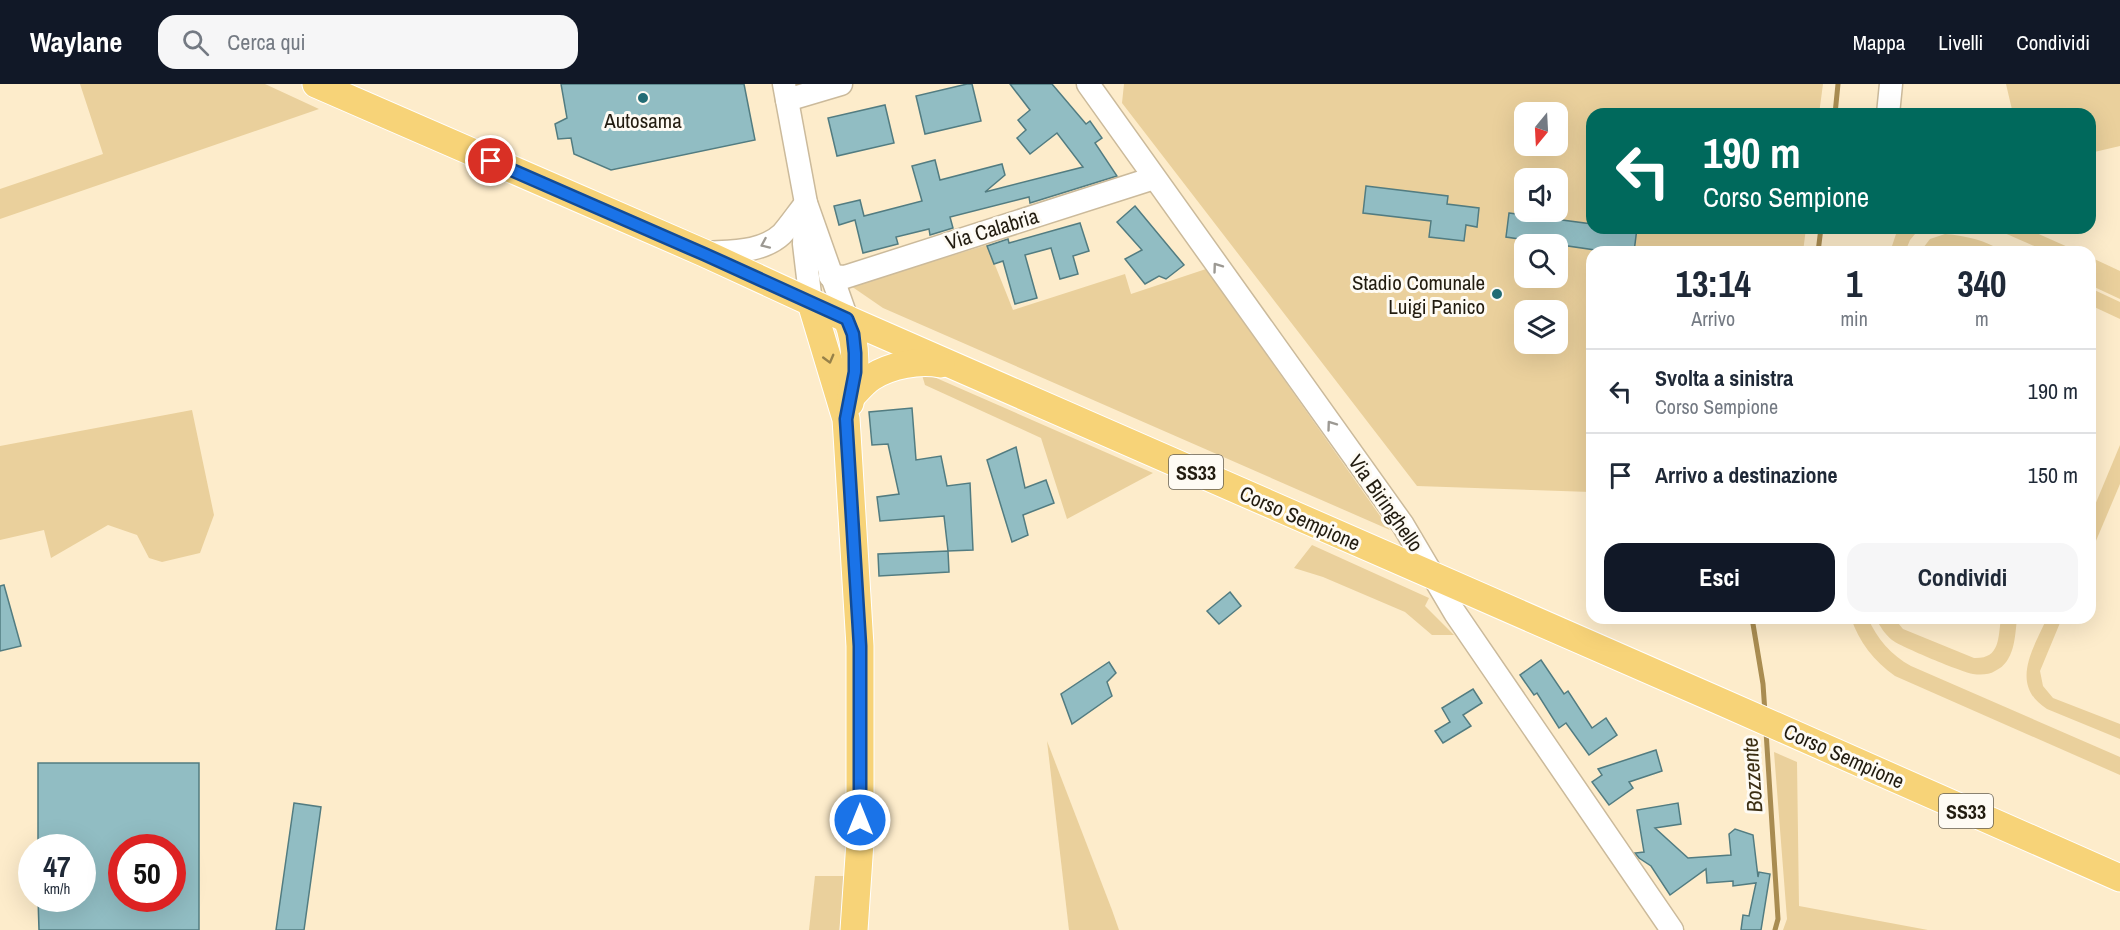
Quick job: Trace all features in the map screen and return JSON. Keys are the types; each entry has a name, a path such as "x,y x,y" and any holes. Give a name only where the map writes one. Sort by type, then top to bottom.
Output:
{"main road":[{"name":"Corso Sempione","path":"316,84 2120,878"},
{"path":"811,303 848,408"},
{"path":"847,319 853,334 855,353 855,372 848,408 860,646 860,842 854,930"},
{"path":"848,408 871,378 897,367 927,362 957,368"}],"street":[{"path":"841,84 786,92 806,203 847,319"},
{"name":"Via Biringhello","path":"1088,84 1104,95 1154,178 1403,525 1436,577 1455,613 1672,930"},
{"path":"1889,108 1891,84"},
{"name":"Via Calabria","path":"830,276 845,277 1154,178"},
{"path":"704,254 741,251 770,243 782,233 806,203"},
{"path":"806,203 804,244 811,303"}],"shaded area":[{"path":"80,84 265,84 319,109 0,219 0,189 103,154"},
{"name":"Stadio Comunale Luigi Panico","path":"1124,84 1823,84 1820,108 1586,108 1586,234 1805,234 1804,246 1586,246 1586,492 1417,486 1122,103"},
{"path":"2006,84 2120,84 2120,146 2096,152 2096,108 2012,108"},
{"path":"1896,234 1915,234 1908,246 1892,246"},
{"path":"1945,234 1976,239 1994,246 1925,246 1930,239"},
{"path":"2007,234 2038,234 2066,246 2034,246"},
{"path":"987,245 1013,310 1125,274 1131,294 1206,269 1390,530 883,308 851,286"},
{"path":"2096,260 2120,271 2120,299 2096,288"},
{"path":"2096,291 2120,302 2120,319 2096,308"},
{"path":"922,375 934,377 1153,473 1067,519 1041,438 925,385"},
{"path":"192,410 214,515 200,553 162,562 149,558 137,535 108,525 51,558 44,530 0,540 0,446"},
{"path":"2120,445 2120,484 2096,541 2096,503"},
{"path":"1312,545 1429,598 1425,606 1454,635 1432,635 1405,612 1323,577 1294,568"},
{"path":"1853,624 1871,624 1885,646 1911,666 2120,757 2120,775 1895,676 1880,664 1858,635"},
{"path":"1879,624 1899,624 1903,629 1974,658 1989,655 1993,651 1998,640 2000,624 2017,624 2013,648 2007,661 1993,672 1981,675 1958,669 1897,643"},
{"path":"2044,624 2060,624 2040,671 2043,686 2053,698 2120,724 2120,739 2047,709 2036,699 2029,689 2027,678 2031,654"},
{"path":"1047,741 1112,910 1119,930 1069,930"},
{"path":"1774,752 1797,762 1799,906 1928,930 1783,930 1787,919"},
{"path":"815,876 845,876 842,930 809,930"}],"building":[{"path":"561,84 744,84 755,140 611,170 574,154 571,138 558,139 555,124 567,118"},
{"path":"972,84 981,121 925,134 916,96"},
{"path":"1010,84 1052,84 1086,124 1090,121 1102,138 1095,143 1117,176 1030,203 1029,197 950,217 953,228 930,235 929,229 896,237 898,244 863,253 855,220 839,225 834,206 860,200 864,216 922,201 912,166 935,160 940,180 1002,164 1005,175 985,192 1083,167 1057,133 1030,154 1017,138 1026,130 1018,120 1030,110"},
{"path":"885,105 894,143 837,156 828,118"},
{"path":"1366,186 1448,196 1447,204 1479,208 1477,227 1466,225 1464,241 1429,237 1431,221 1363,213"},
{"path":"1135,206 1184,265 1166,279 1159,276 1145,284 1125,259 1142,250 1117,222"},
{"path":"1509,213 1514,214 1514,222 1568,221 1586,223 1586,234 1636,234 1635,246 1586,246 1586,249 1568,246 1568,234 1514,234 1514,238 1506,237"},
{"path":"1080,223 1089,251 1073,256 1078,274 1060,279 1051,248 1025,255 1037,298 1015,304 1003,261 994,264 987,246 1008,239 1009,243"},
{"path":"912,408 916,460 941,456 947,486 970,483 973,550 948,551 944,516 880,521 877,497 899,494 888,444 872,445 869,412"},
{"path":"1016,447 1025,488 1046,480 1054,503 1023,515 1028,535 1012,542 987,460"},
{"path":"948,551 949,572 879,576 878,554"},
{"path":"4,585 21,646 0,651 0,586"},
{"path":"1230,592 1241,606 1219,624 1207,611"},
{"path":"1541,660 1564,694 1568,691 1592,728 1606,718 1617,735 1589,755 1566,723 1559,728 1537,693 1534,695 1520,675"},
{"path":"1109,662 1116,673 1107,682 1112,696 1072,724 1061,694"},
{"path":"1473,689 1482,703 1463,715 1471,726 1443,743 1435,731 1450,722 1442,708"},
{"path":"1656,750 1662,771 1629,782 1633,788 1609,805 1592,782 1602,775 1598,769"},
{"path":"38,763 199,763 199,930 39,930 38,912 96,912 96,834 38,834"},
{"path":"294,803 321,807 304,930 276,930"},
{"path":"1678,803 1681,824 1655,828 1688,858 1731,855 1729,834 1735,829 1753,835 1758,877 1759,872 1770,874 1761,930 1741,930 1743,915 1749,916 1756,883 1733,886 1733,881 1707,883 1706,869 1670,895 1651,866 1635,853 1644,852 1637,810"}],"waterway":[{"name":"Bozzente","path":"1836,108 1838,84"},
{"name":"Bozzente","path":"1819,246 1820,234"},
{"name":"Bozzente","path":"1753,624 1763,684 1765,713"},
{"name":"Bozzente","path":"1766,731 1778,919 1775,930"}],"place":[{"name":"Autosama","path":"643,98"},
{"name":"Stadio Comunale Luigi Panico","path":"1497,294"}],"route":[{"path":"491,161 847,319 853,334 855,353 854,383 846,419 860,646 860,820"}]}
